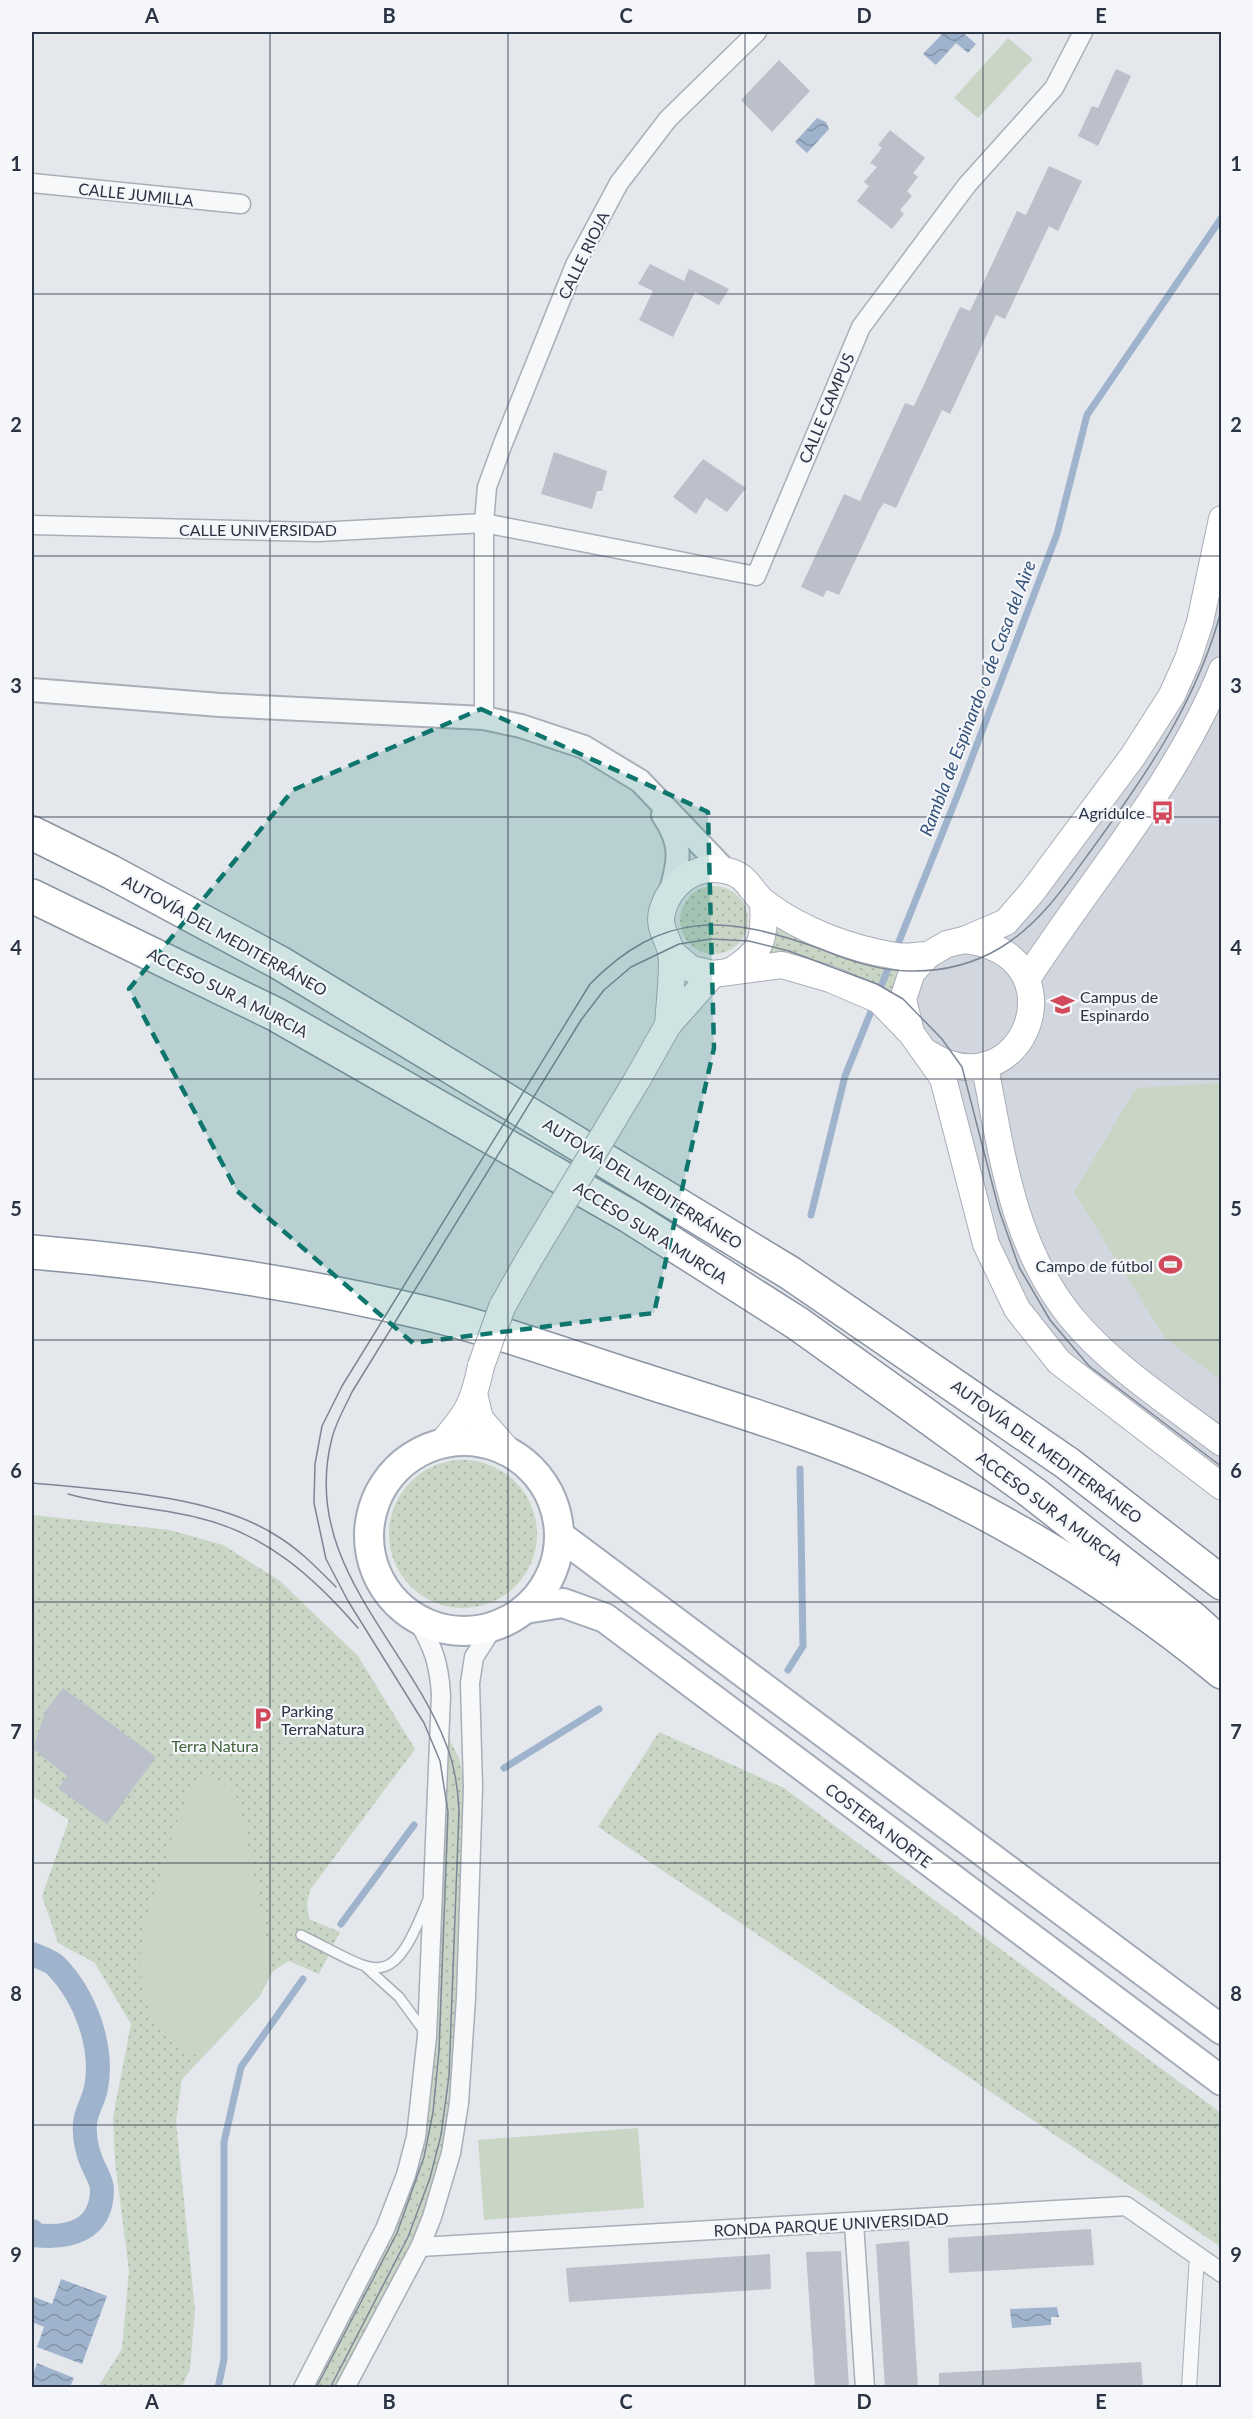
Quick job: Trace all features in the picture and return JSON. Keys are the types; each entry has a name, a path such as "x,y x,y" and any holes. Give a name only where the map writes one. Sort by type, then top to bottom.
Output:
{"highway":[{"name":"AUTOVÍA DEL MEDITERRÁNEO","path":"33,834 111,872 280,963 790,1273 1067,1463 1221,1583"},
{"name":"ACCESO SUR A MURCIA","path":"32,896 275,1014 408,1088 649,1229 797,1323 1033,1493 1193,1618 1221,1645"},
{"path":"32,1252 159,1264 268,1280 430,1314 700,1399 856,1453 984,1512 1054,1552 1164,1625 1221,1672"}],"main road":[{"path":"1221,519 1200,622 1172,694 1133,756 1032,892 1006,922 964,940 947,944 928,955 912,972 903,999 918,1042 943,1078 986,1244 1017,1309 1059,1362 1221,1487"},
{"path":"1027,979 1066,918 1172,770 1204,712 1221,670"},
{"path":"928,955 897,957 846,944 801,925 763,902 748,881 725,870 705,869 692,873 671,890 662,914 662,932 671,952 691,969 721,973 782,965 830,979 879,1000 918,1042 943,1064 985,1066 1005,1057 1021,1041 1030,1023 1032,1001 1027,979 1015,960 986,942 964,940"},
{"path":"441,1444 465,1416 475,1398 481,1366 502,1306 668,1025 721,973 750,960 765,933 763,902"},
{"path":"668,1025 671,952"},
{"path":"985,1066 1003,1163 1015,1208 1034,1260 1071,1317 1093,1339 1116,1361 1221,1443"},
{"path":"475,1398 480,1419 510,1453"},
{"name":"COSTERA NORTE","path":"525,1609 543,1588 555,1562 559,1534 555,1510 546,1487 530,1468 510,1453 488,1444 464,1441 441,1444 412,1457 385,1483 371,1518 371,1557 387,1592 400,1607 441,1629 468,1631 494,1626 525,1609 563,1603 605,1618 1221,2081"},
{"path":"559,1534 1221,2030"}],"street":[{"name":"CALLE RIOJA","path":"484,717 484,523 487,487 502,446 575,264 619,183 668,118 757,32"},
{"name":"CALLE CAMPUS","path":"484,523 756,576 861,327 967,185 1054,88 1083,32"},
{"name":"CALLE JUMILLA","path":"32,183 241,204"},
{"name":"CALLE UNIVERSIDAD","path":"32,525 318,532 484,523"},
{"path":"32,690 220,705 484,717 521,726 584,747 640,781 725,870"},
{"path":"640,781 676,834 679,864 671,890"},
{"path":"303,2388 369,2263 406,2175 421,2110 427,2036 440,1676 434,1648 417,1618"},
{"path":"345,2388 420,2247 444,2180 459,2103 465,2019 473,1787 470,1683 474,1657 494,1626"},
{"name":"RONDA PARQUE UNIVERSIDAD","path":"420,2247 1126,2206 1221,2273"},
{"path":"854,2223 865,2388"},
{"path":"1189,2388 1197,2256"}],"lane":[{"path":"301,1935 363,1965 380,1969 395,1962 402,1955 414,1936 433,1889"},
{"path":"363,1965 399,1997 427,2036"}],"highlighted area":[{"path":"481,709 708,812 714,1048 654,1313 413,1343 237,1191 129,989 293,790"}],"shaded area":[{"name":"Campus de Espinardo","path":"1221,519 1221,1487 1017,1309 967,1171 911,1033 912,972 1006,922 1172,695"}],"green space":[{"path":"1008,38 1033,59 978,118 954,98"},
{"path":"714,886 727,889 738,896 745,907 748,920 745,933 738,944 727,951 714,954 701,951 690,944 683,933 680,920 683,907 690,896 701,889"},
{"path":"779,926 908,965 894,1002 770,954"},
{"name":"Campo de fútbol","path":"1222,1083 1221,1380 1165,1338 1074,1192 1136,1088"},
{"path":"463,1460 491,1466 515,1482 531,1506 537,1534 531,1562 515,1586 491,1602 463,1608 435,1602 411,1586 395,1562 389,1534 395,1506 411,1482 435,1466"},
{"name":"Terra Natura","path":"32,1515 170,1530 223,1545 280,1581 358,1656 415,1749 310,1890 307,1904 309,1919 340,1932 319,1974 289,1961 273,1971 259,1997 182,2079 176,2121 195,2310 190,2369 182,2387 98,2387 122,2349 129,2271 115,2161 113,2117 131,2024 95,1963 58,1943 42,1896 69,1820 32,1796"},
{"path":"659,1732 784,1788 1221,2113 1221,2247 598,1827"},
{"path":"446,1733 459,1758 466,1789 456,2088 441,2167 415,2240 339,2387 308,2388 410,2181"},
{"path":"206,1777 227,1785 239,1801 273,1971 259,1997 203,2057 187,2052 174,2044 154,2020 145,2000 141,1980 141,1960 147,1918 178,1818 196,1781"},
{"path":"638,2128 644,2208 484,2220 478,2140"}],"water":[{"path":"944,32 962,32 976,44 968,53 956,43 936,65 923,54"},
{"path":"817,118 826,122 829,129 807,153 795,142"},
{"path":"61,2279 107,2296 82,2364 37,2347 44,2327 32,2322 32,2296 52,2304"},
{"path":"1057,2307 1059,2317 1051,2317 1051,2325 1012,2328 1010,2309"},
{"path":"37,2363 74,2378 70,2387 32,2387 32,2378"}],"building":[{"path":"779,60 810,91 772,132 741,100"},
{"path":"1116,69 1131,76 1098,146 1078,136 1092,106 1098,108"},
{"path":"890,130 925,158 913,173 918,177 907,191 912,196 900,210 904,214 892,229 857,201 869,186 864,182 877,167 870,163 882,148 878,145"},
{"path":"1049,166 1082,181 1058,231 1049,226 1005,319 996,315 950,414 942,410 896,508 884,503 879,510 839,595 827,590 823,597 801,587 844,494 860,501 905,403 914,406 960,307 970,311 1017,211 1026,215"},
{"path":"650,264 684,281 689,269 729,289 719,305 695,292 673,337 639,320 653,291 638,284"},
{"path":"554,452 607,471 602,491 597,491 592,509 541,494"},
{"path":"703,459 746,488 727,512 706,498 696,514 673,497"},
{"path":"63,1688 156,1757 107,1824 58,1788 67,1776 33,1749 46,1710"},
{"path":"1091,2229 1094,2265 949,2273 948,2238"},
{"path":"909,2241 918,2388 885,2388 876,2244"},
{"path":"841,2251 849,2388 815,2388 806,2252"},
{"path":"770,2254 771,2289 569,2302 566,2268"},
{"path":"1141,2362 1143,2388 939,2388 939,2373"}],"waterway":[{"name":"Rambla de Espinardo o de Casa del Aire","path":"878,994 960,789 1057,534 1087,415 1222,217"},
{"name":"Rambla de Espinardo o de Casa del Aire","path":"811,1215 845,1076 874,1004"},
{"name":"Rambla de Espinardo o de Casa del Aire","path":"788,1670 803,1646 800,1469"},
{"name":"Rambla de Espinardo o de Casa del Aire","path":"504,1768 599,1709"},
{"name":"Rambla de Espinardo o de Casa del Aire","path":"341,1924 414,1825"},
{"path":"32,1954 54,1964 66,1978 84,2007 95,2039 98,2072 95,2092 85,2123 85,2133 89,2154 102,2189 101,2203 96,2214 90,2223 81,2229 71,2233 47,2236 34,2235 32,2231"},
{"name":"Rambla de Espinardo o de Casa del Aire","path":"218,2388 224,2359 224,2142 241,2067 303,1979"}],"tram line":[{"path":"316,2388 397,2233 424,2157 433,2112 439,2051 448,1812 440,1761 424,1723 348,1601 326,1559 314,1503 315,1464 322,1426 342,1386 590,984 617,960 643,943 670,931 696,926 724,925 784,937 853,961 889,970 937,970 980,958 1000,948 1027,928 1051,903 1072,877 1151,763 1169,734 1200,673 1222,607"},
{"path":"330,2388 408,2237 430,2178 441,2135 449,2076 459,1811 456,1777 446,1744 428,1706 362,1598 343,1562 331,1524 326,1482 332,1438 352,1392 581,1020 604,990 631,967 679,944 711,939 749,941 789,951 877,984 903,999 942,1039 962,1067 999,1210 1019,1267 1050,1320 1089,1366 1222,1467"},
{"path":"32,1483 125,1492 223,1511 251,1522 285,1541 336,1587"},
{"path":"68,1494 199,1518 246,1535 267,1546 306,1575 358,1628"}],"place":[{"name":"Agridulce","path":"1163,812"},
{"name":"Campus de Espinardo","path":"1062,1005"},
{"name":"Campo de fútbol","path":"1171,1265"},
{"name":"Parking TerraNatura","path":"263,1719"}]}
